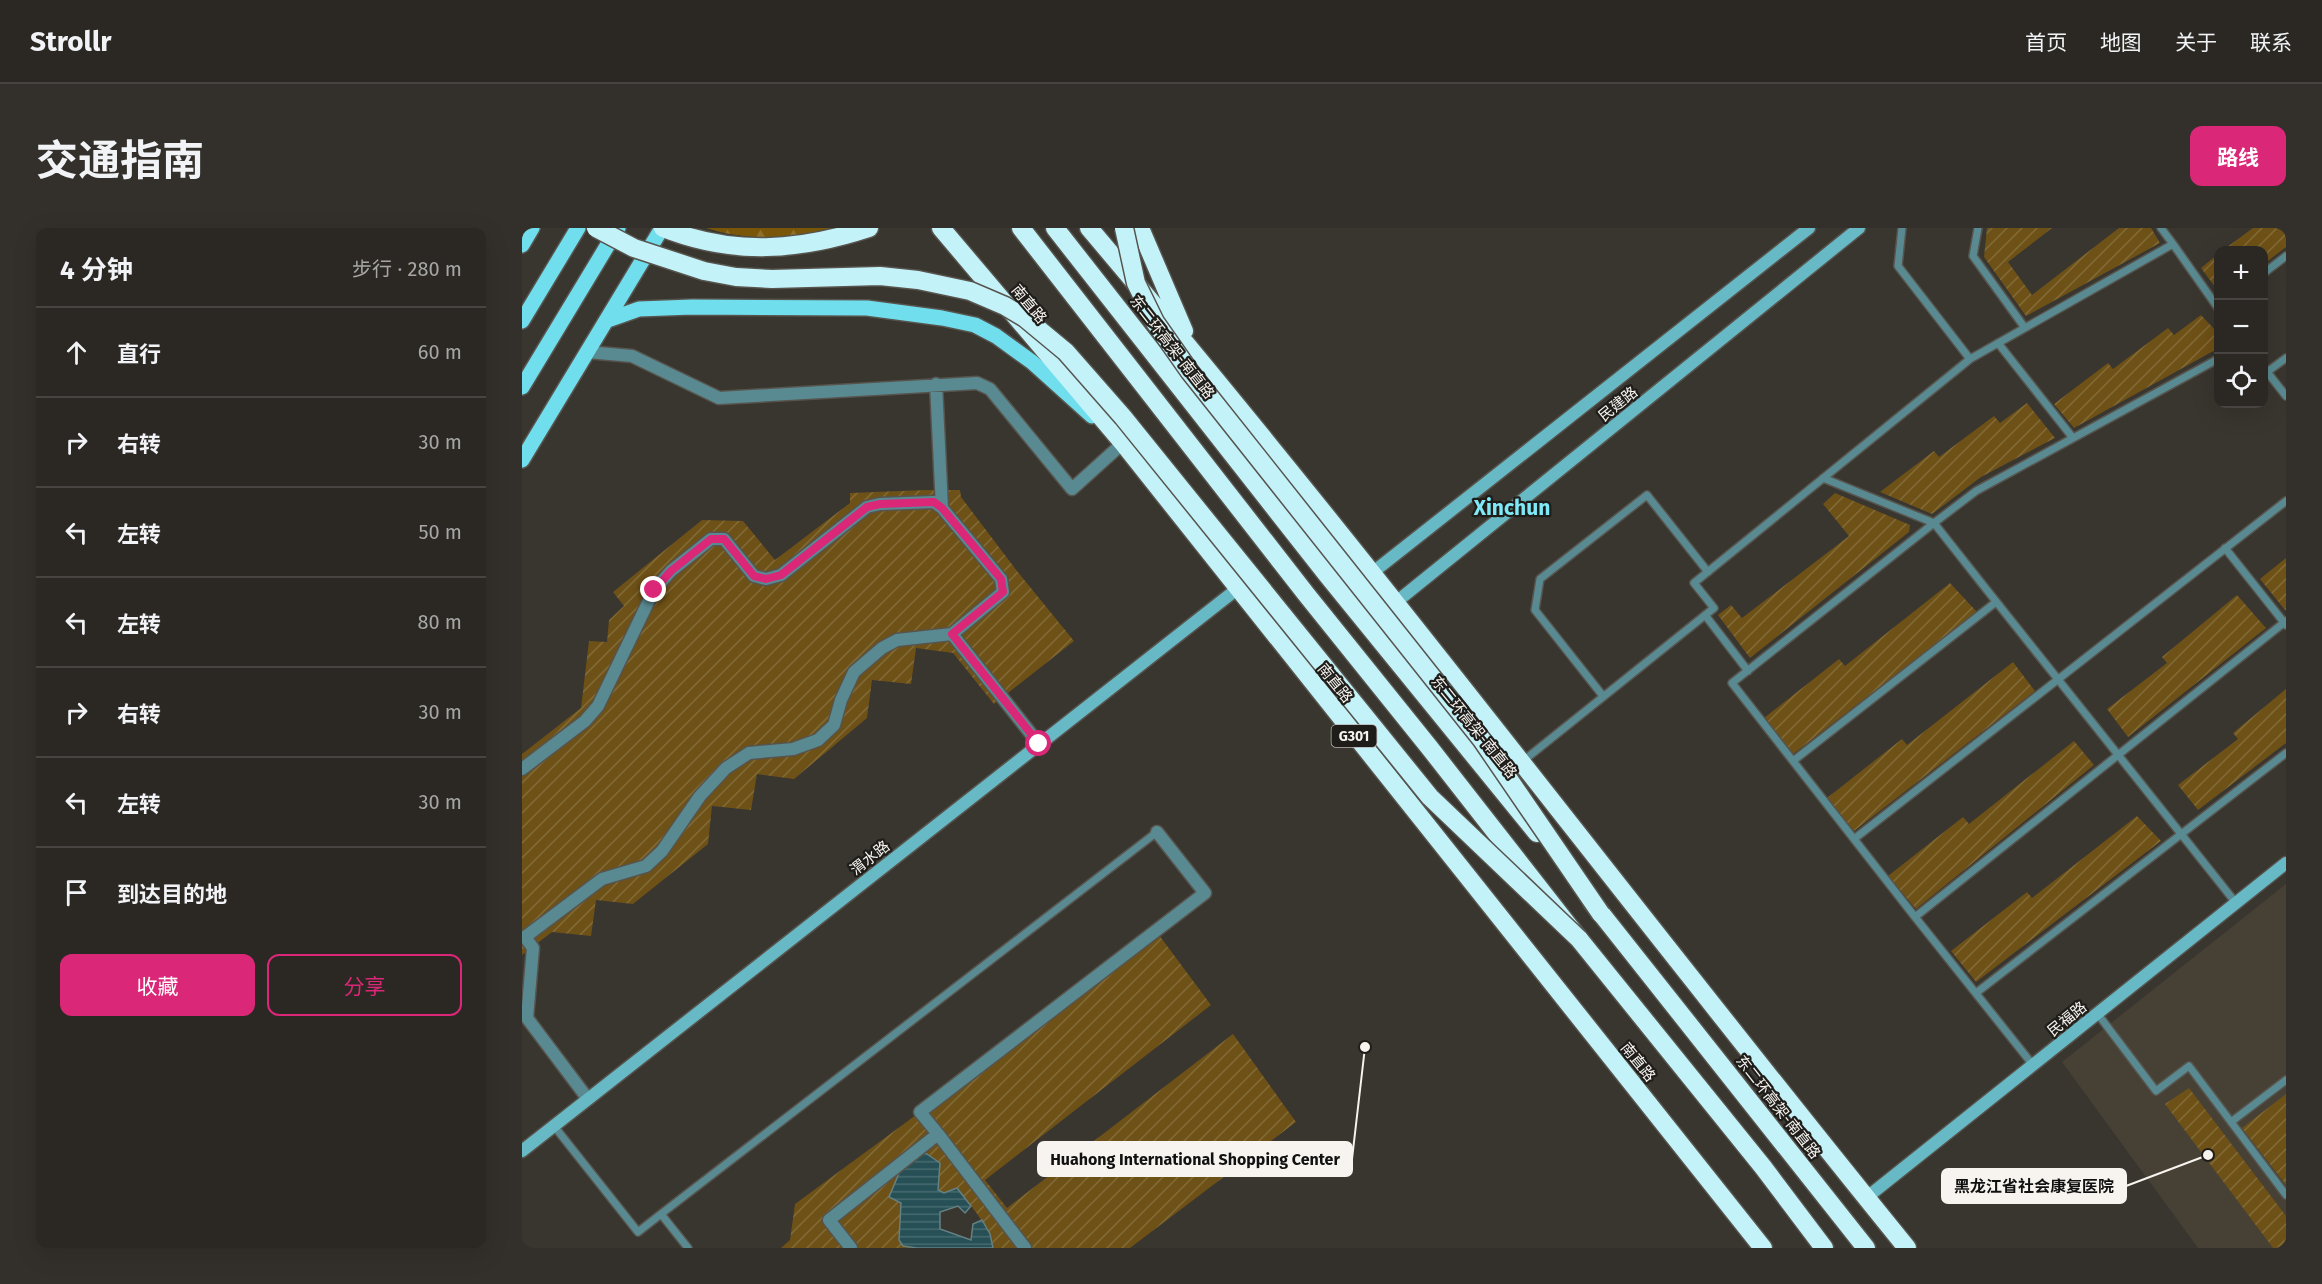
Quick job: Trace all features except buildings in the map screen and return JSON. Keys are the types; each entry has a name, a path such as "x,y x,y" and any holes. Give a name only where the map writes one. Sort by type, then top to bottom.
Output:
{"highway":[{"path":"596,228 634,248 704,271 736,277 772,279 880,276 918,280 970,291 1005,306 1025,318 1066,352 1123,417 1430,797 1579,939"},
{"path":"663,228 702,241 768,248 822,242 869,228"},
{"name":"南直路","path":"941,228 1123,443 1763,1248"},
{"path":"1021,228 1306,594 1763,1167 1824,1248"},
{"name":"东二环高架-南直路","path":"1055,228 1328,576 1601,914 1866,1248"},
{"path":"1089,228 1192,349 1372,573 1907,1248"},
{"path":"1124,228 1136,283 1155,322 1190,372 1482,740 1601,914"},
{"path":"1142,231 1192,349"}],"main road":[{"path":"522,245 532,228"},
{"path":"522,321 578,228"},
{"path":"522,387 618,228"},
{"path":"522,460 663,228"},
{"path":"608,320 639,309 650,308 867,308 907,312 975,325 996,336 1032,362 1123,443"}],"street":[{"name":"民建路","path":"1372,573 1809,228"},
{"name":"民建路","path":"1395,603 1859,228"},
{"path":"587,352 632,356 719,398 977,383 990,389 1072,489 1123,443"},
{"path":"936,384 942,508"},
{"path":"522,769 585,721 598,706 654,590 671,571 711,539 724,539 754,576 766,579 781,575 867,507 880,504 934,502 942,508 1001,579 1003,592 952,634 897,640 882,648 854,672 841,700 834,724 818,740 793,749 749,753 726,768 700,796 662,852 645,866 602,879 524,937 533,948 527,1018 588,1099"},
{"name":"渭水路","path":"522,1151 1237,589"},
{"path":"952,634 1039,744"},
{"path":"1025,1248 920,1112 1205,893 1157,832"},
{"name":"民福路","path":"1866,1198 2286,863"},
{"path":"851,1248 829,1220 938,1134"}],"lane":[{"path":"1902,228 1898,267 1970,359"},
{"path":"1978,228 1973,256 2025,328"},
{"path":"2163,229 2214,302"},
{"path":"1521,763 1714,608 1694,583 1970,359 2173,244"},
{"path":"2268,270 2286,256"},
{"path":"1998,343 2073,438"},
{"path":"2268,368 2286,358"},
{"path":"2033,1065 1732,683 1976,490 2214,360"},
{"path":"2268,374 2286,396"},
{"path":"1823,478 1934,523 2236,903"},
{"path":"1603,696 1535,610 1540,579 1647,495 1708,572"},
{"path":"1854,839 2286,501"},
{"path":"1915,917 2285,623 2225,548"},
{"path":"1793,761 1996,602"},
{"path":"1705,615 1748,670"},
{"path":"1976,993 2286,753"},
{"path":"554,1126 638,1232 1157,832"},
{"path":"2097,1013 2156,1091 2189,1066 2286,1195"},
{"path":"2231,1122 2286,1080"},
{"path":"661,1214 688,1248"}],"shaded area":[{"path":"1987,228 2052,228 2008,262 2032,295 2119,228 2151,228 2160,243 2026,316 1984,257"},
{"path":"2253,228 2286,228 2286,247 2268,261 2268,246 2228,246"},
{"path":"2214,257 2214,286 2201,268"},
{"path":"2201,315 2214,329 2214,351 2074,428 2054,404 2108,363 2113,369 2168,328 2174,335"},
{"path":"2027,403 2055,438 1981,477 1932,514 1880,492 1934,451 1939,457 1994,416 2000,423"},
{"path":"960,490 961,497 1074,641 994,704 953,653 916,648 911,684 872,680 867,718 794,779 757,774 751,810 712,806 708,844 633,904 596,900 591,936 552,932 522,955 522,754 581,708 589,641 607,642 609,620 624,606 613,592 702,520 743,521 775,560 850,503 850,493"},
{"path":"1835,493 1910,525 1909,532 1750,658 1718,615 1731,605 1742,618 1849,536 1823,504"},
{"path":"2286,558 2286,610 2285,610 2260,579"},
{"path":"1950,583 1977,612 1793,754 1764,718 1839,659 1845,666"},
{"path":"2237,595 2266,628 2128,737 2107,709 2167,663 2162,657"},
{"path":"2013,662 2035,691 1854,831 1827,798 1902,739 1907,745"},
{"path":"2286,689 2286,743 2198,810 2178,785 2238,739 2233,733"},
{"path":"2074,741 2094,765 1916,909 1888,876 1963,817 1969,824"},
{"path":"2137,816 2161,841 1976,982 1951,951 2027,892 2032,898"},
{"path":"2286,884 2286,1248 2198,1248 2062,1062"},
{"path":"1156,931 1211,1005 985,1180 1007,1208 1233,1034 1296,1122 1130,1248 993,1248 991,1239 974,1209 957,1189 943,1193 938,1190 940,1163 924,1152 945,1133 925,1108"},
{"path":"2189,1088 2286,1216 2286,1248 2273,1248 2165,1104"},
{"path":"2286,1094 2286,1185 2242,1128"},
{"path":"920,1112 938,1134 900,1171 903,1246 917,1248 781,1248 790,1240 795,1204"}],"green space":[{"path":"706,228 835,228 787,237 754,237"}],"water":[{"path":"924,1152 940,1163 938,1190 944,1193 957,1188 971,1206 965,1213 958,1206 940,1212 940,1229 971,1240 973,1224 982,1220 990,1234 993,1248 903,1246 899,1240 901,1203 889,1197 900,1171"}],"place":[{"name":"Huahong International Shopping Center","path":"1365,1047"},
{"name":"黑龙江省社会康复医院","path":"2208,1155"}],"district":[{"name":"Xinchun","path":"1512,508"}],"route":[{"path":"654,590 671,571 711,539 724,539 754,576 766,579 781,575 867,507 880,504 934,502 942,508 1001,579 1003,592 952,634 1039,744"}]}
